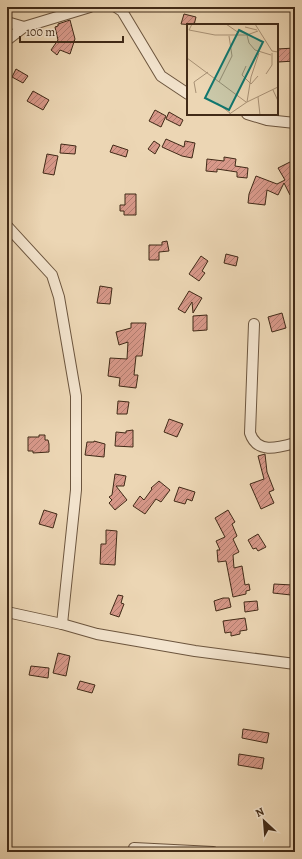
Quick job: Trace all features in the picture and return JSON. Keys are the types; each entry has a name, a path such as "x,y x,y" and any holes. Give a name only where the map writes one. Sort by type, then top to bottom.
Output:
{"street":[{"path":"7,40 24,26 90,7"},
{"path":"116,7 122,11 161,76 187,93"},
{"path":"7,22 24,26"},
{"path":"250,115 267,120 295,123"},
{"path":"7,226 52,275 59,297 76,396 76,490 62,624"},
{"path":"254,324 250,433 253,442 266,448 295,443"},
{"path":"7,612 62,624 97,634 195,651 295,664"},
{"path":"134,848 213,852"}],"building":[{"path":"184,14 196,17 194,24 181,24"},
{"path":"70,20 75,39 70,54 60,50 57,55 51,50 58,40 55,27 58,26 58,24"},
{"path":"295,48 295,61 278,62 278,49"},
{"path":"16,69 28,76 23,83 12,77"},
{"path":"33,91 49,100 43,110 27,101"},
{"path":"155,110 166,116 161,127 149,121"},
{"path":"169,112 183,120 180,126 166,119"},
{"path":"166,139 184,147 185,141 195,143 192,158 182,156 162,147"},
{"path":"154,141 160,145 155,154 148,149"},
{"path":"61,144 76,146 75,154 60,153"},
{"path":"113,145 128,150 126,157 110,152"},
{"path":"47,154 58,156 54,175 43,173"},
{"path":"224,157 236,159 235,166 248,168 247,178 237,177 237,172 217,169 217,172 206,171 207,159 224,161"},
{"path":"292,161 295,167 295,193 290,195 284,183 278,195 267,190 265,205 248,203 249,194 256,176 277,184 285,180 278,168"},
{"path":"125,194 136,194 136,215 124,215 124,211 120,211 120,205 125,205"},
{"path":"167,241 169,251 159,252 159,260 149,260 149,245 162,245 162,242"},
{"path":"226,254 238,257 236,266 224,263"},
{"path":"201,256 208,261 202,271 205,273 199,281 189,274"},
{"path":"100,286 112,288 110,304 97,303"},
{"path":"189,291 202,298 193,313 192,302 185,313 178,309"},
{"path":"282,313 286,328 272,332 268,317"},
{"path":"207,315 207,330 193,331 193,316"},
{"path":"131,323 146,323 142,356 136,356 134,375 138,375 136,388 119,386 120,378 108,376 110,358 127,359 128,342 119,345 116,332 131,328"},
{"path":"118,401 129,402 127,414 117,414"},
{"path":"169,419 183,424 177,437 164,432"},
{"path":"133,430 133,447 115,446 116,432 126,433 126,431"},
{"path":"39,435 45,435 45,440 48,440 49,452 33,453 33,451 28,451 28,437 39,437"},
{"path":"94,441 105,444 104,457 85,455 87,442"},
{"path":"265,454 267,472 274,490 269,492 274,503 261,509 250,484 264,479 258,456"},
{"path":"115,474 126,476 124,486 116,486 127,500 115,510 109,503 112,500 109,497 112,495"},
{"path":"159,481 170,490 161,502 156,499 145,514 133,506 140,496 144,500 152,489 151,488"},
{"path":"179,487 195,492 192,501 187,499 185,504 174,501"},
{"path":"44,510 57,514 53,528 39,524"},
{"path":"228,510 235,522 232,524 237,536 233,539 239,552 233,555 234,568 242,566 245,585 249,584 250,590 246,591 246,594 233,597 226,561 218,562 217,550 220,550 216,541 225,537 215,518"},
{"path":"106,530 117,531 115,565 100,564 101,544 106,544"},
{"path":"258,534 266,547 258,551 256,548 253,549 248,540"},
{"path":"274,584 292,585 291,595 273,593"},
{"path":"118,595 123,596 121,603 124,604 119,617 110,614"},
{"path":"229,598 231,607 216,611 214,601"},
{"path":"257,601 258,610 245,612 244,602"},
{"path":"245,618 247,630 240,631 240,634 231,636 231,632 225,633 223,621"},
{"path":"58,653 70,656 66,676 53,673"},
{"path":"31,666 49,668 48,678 29,675"},
{"path":"80,681 95,685 92,693 77,689"},
{"path":"243,729 269,733 267,743 242,738"},
{"path":"239,754 264,758 262,769 238,765"}]}
